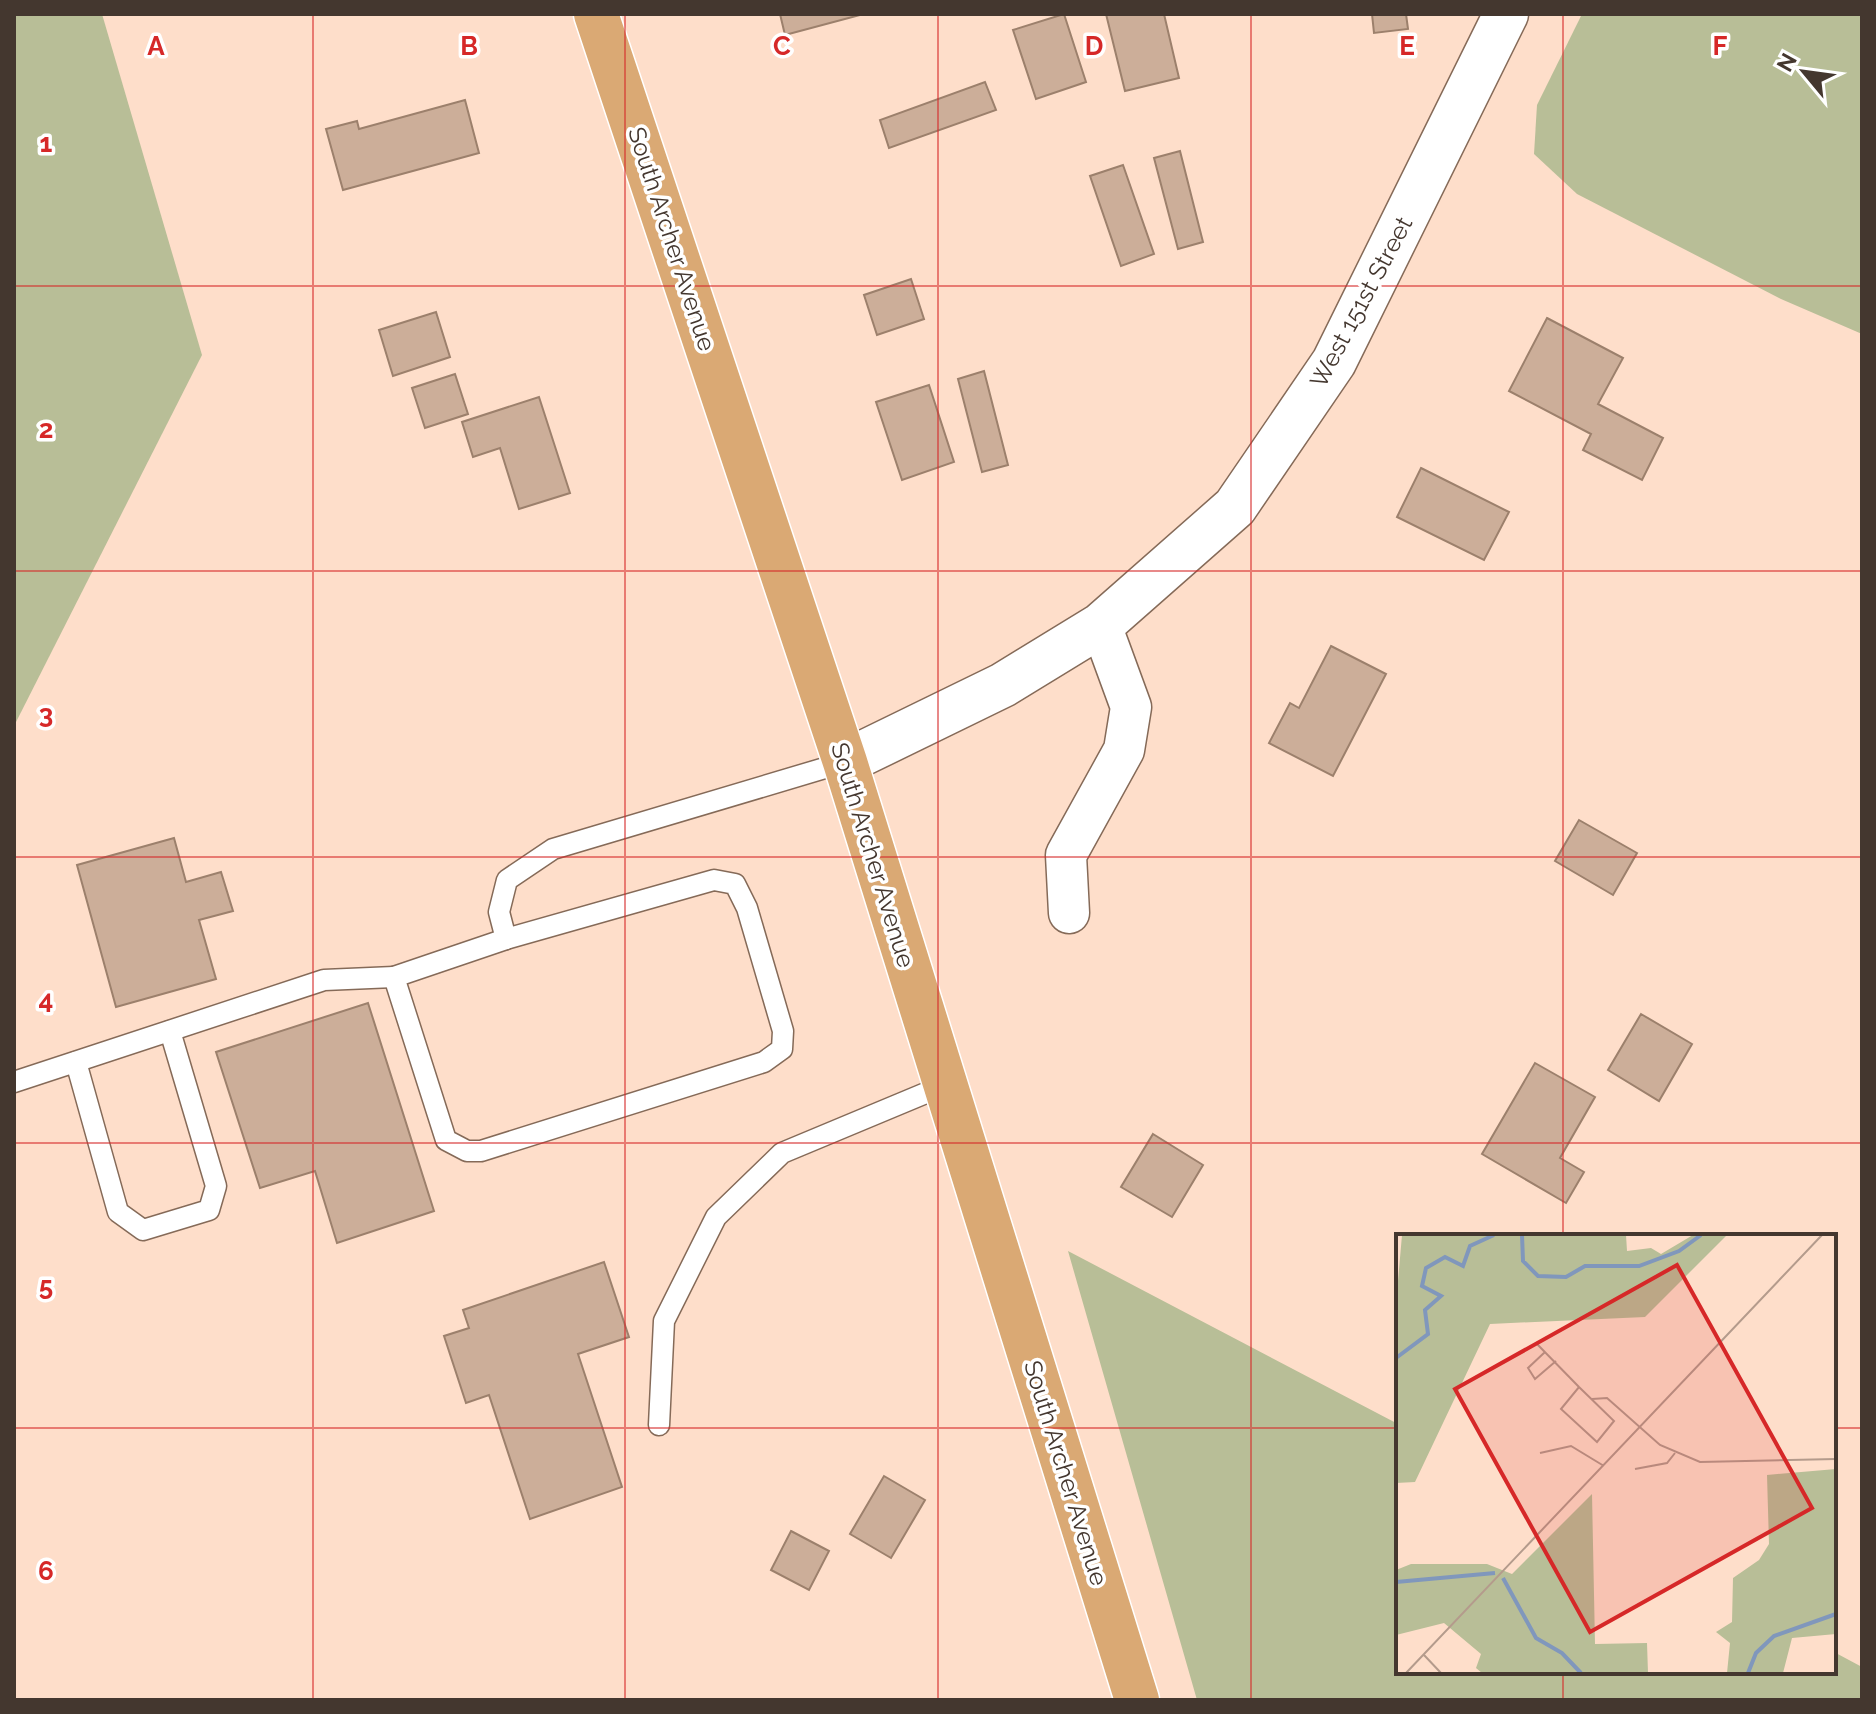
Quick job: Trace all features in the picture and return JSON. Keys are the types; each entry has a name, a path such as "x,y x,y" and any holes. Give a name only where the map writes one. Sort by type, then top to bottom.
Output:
{"main road":[{"name":"South Archer Avenue","path":"596,14 845,762 1137,1700"}],"street":[{"name":"West 151st Street","path":"845,762 1003,685 1101,625 1235,507 1334,362 1506,14"},
{"path":"1069,913 1066,855 1124,750 1131,707 1101,625"}],"lane":[{"path":"506,939 499,912 507,880 553,849 845,762"},
{"path":"14,1082 324,980 394,977 506,939 714,880 735,884 747,908 783,1031 782,1049 764,1062 481,1151 467,1151 446,1140 394,977"},
{"path":"76,1062 118,1212 143,1230 209,1210 216,1186 170,1031"},
{"path":"659,1425 664,1321 716,1217 782,1153 945,1085"}],"green space":[{"path":"14,14 102,14 202,355 14,726"},
{"path":"1582,14 1862,14 1862,334 1781,299 1577,194 1534,154 1537,105"},
{"path":"1068,1251 1396,1423 1396,1674 1836,1674 1836,1653 1862,1667 1862,1700 1197,1700"}],"building":[{"path":"780,14 859,14 860,15 785,35"},
{"path":"1064,14 1086,82 1036,99 1013,30"},
{"path":"1106,14 1164,14 1179,78 1125,91"},
{"path":"1372,14 1406,14 1408,29 1374,33"},
{"path":"985,82 996,110 889,148 880,120"},
{"path":"465,100 479,153 343,190 326,129 357,121 359,129"},
{"path":"1180,151 1203,242 1178,249 1154,158"},
{"path":"1123,165 1154,254 1121,266 1090,176"},
{"path":"911,279 924,319 877,335 864,295"},
{"path":"436,312 450,357 393,376 379,330"},
{"path":"1547,318 1623,358 1598,404 1663,438 1642,480 1583,450 1591,434 1509,391"},
{"path":"984,371 1008,465 982,472 958,379"},
{"path":"455,374 468,414 425,428 412,388"},
{"path":"929,385 954,462 902,480 876,402"},
{"path":"539,397 570,493 519,509 500,448 473,457 462,422"},
{"path":"1421,468 1509,512 1484,560 1397,517"},
{"path":"1331,646 1386,674 1333,776 1269,743 1290,703 1299,708"},
{"path":"1579,820 1637,853 1613,895 1555,861"},
{"path":"174,838 186,882 221,872 233,911 199,920 216,979 116,1007 77,865"},
{"path":"368,1003 434,1211 337,1243 315,1171 260,1188 216,1052"},
{"path":"1641,1014 1692,1044 1659,1101 1608,1070"},
{"path":"1535,1063 1595,1097 1560,1158 1584,1172 1566,1203 1482,1154"},
{"path":"1153,1134 1203,1165 1172,1217 1121,1187"},
{"path":"604,1262 629,1337 578,1354 622,1487 530,1519 489,1395 466,1403 444,1336 469,1328 463,1310"},
{"path":"884,1476 925,1500 891,1558 850,1534"},
{"path":"791,1531 829,1551 809,1590 771,1570"}]}
